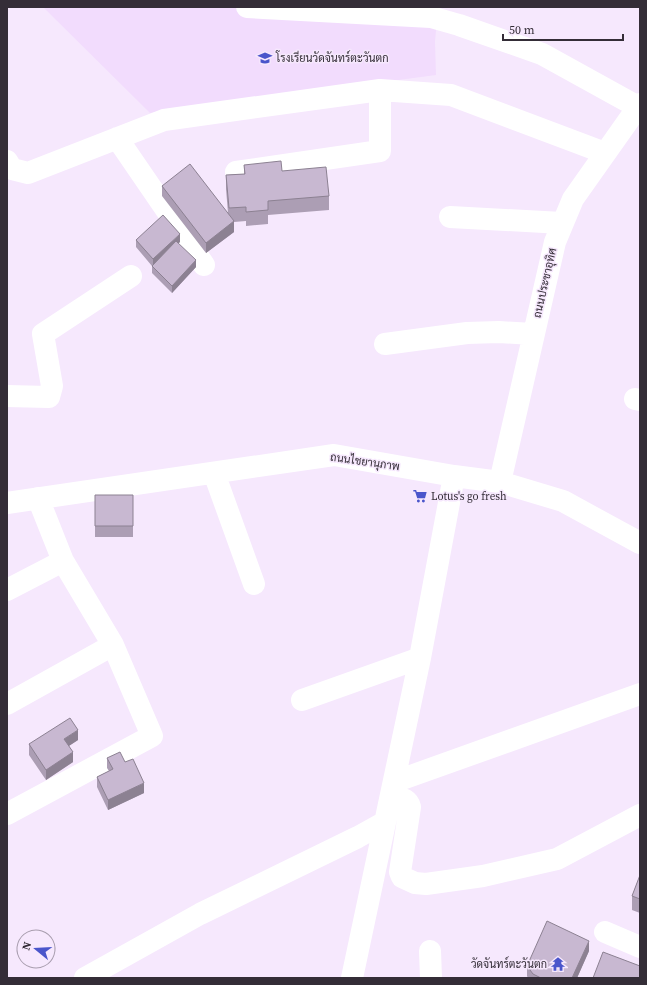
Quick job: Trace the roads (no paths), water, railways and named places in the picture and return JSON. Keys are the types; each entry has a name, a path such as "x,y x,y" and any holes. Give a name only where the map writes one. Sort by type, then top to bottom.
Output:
{"street":[{"path":"247,7 432,12 459,25 542,54 637,114"},
{"path":"236,172 380,151 380,90"},
{"path":"7,161 12,169 28,173 164,120 380,90 451,95 605,153"},
{"name":"ถนนประชาอุทิศ","path":"500,482 555,242 562,223 573,199 605,153 637,114"},
{"path":"117,138 204,265"},
{"path":"450,217 562,223"},
{"path":"7,396 49,397 52,386 43,334 131,276"},
{"path":"385,344 467,333 499,332 533,334"},
{"name":"ถนนไชยานุภาพ","path":"7,502 334,455 454,476 500,482 563,501 640,543"},
{"path":"214,472 254,584"},
{"path":"352,978 420,658 454,476"},
{"path":"7,814 152,736 113,645 63,561 38,498"},
{"path":"7,590 63,561"},
{"path":"7,704 113,645"},
{"path":"302,700 420,658"},
{"path":"393,789 640,694"},
{"path":"393,789 407,800 410,807 400,872 402,877 415,883 426,884 483,876 557,859 640,815"},
{"path":"85,978 200,914 358,837 385,822"},
{"path":"604,932 640,947"},
{"path":"430,951 431,978"}],"place":[{"name":"โรงเรียนวัดจันทร์ตะวันตก","path":"265,58"},
{"name":"Lotus's go fresh","path":"420,496"},
{"name":"วัดจันทร์ตะวันตก","path":"558,964"}]}
